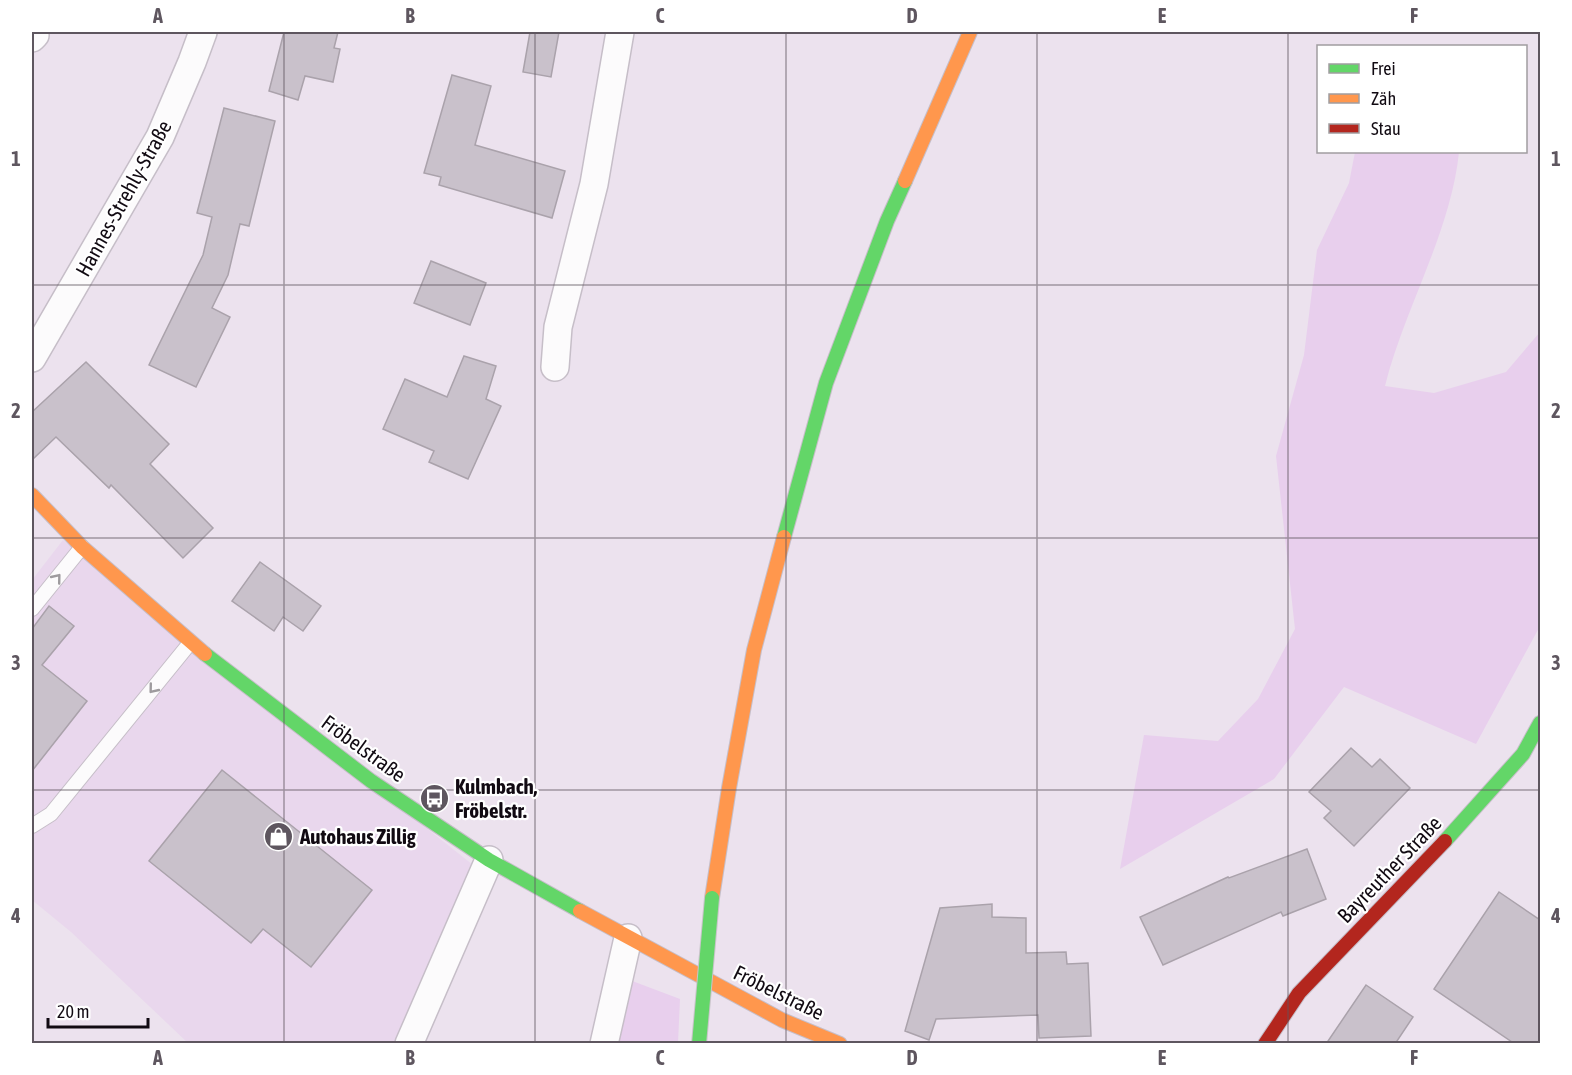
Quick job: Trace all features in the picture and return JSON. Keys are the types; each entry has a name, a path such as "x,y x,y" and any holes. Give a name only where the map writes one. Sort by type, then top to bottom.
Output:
{"street":[{"name":"Hannes-Strehly-Straße","path":"32,358 160,137 203,32"},
{"path":"555,367 558,327 594,184 621,32"},
{"path":"699,1044 712,898 754,650 826,383 887,221 970,32"},
{"name":"Fröbelstraße","path":"32,495 82,547 190,643 371,781 489,860 628,938 782,1020 840,1044"},
{"name":"Bayreuther Straße","path":"1265,1044 1299,993 1457,829 1523,754 1540,723"},
{"path":"409,1044 489,860"},
{"path":"604,1044 628,938"}],"lane":[{"path":"32,609 82,547"},
{"path":"32,826 51,814 190,643"}],"shaded area":[{"path":"1355,153 1459,153 1447,211 1403,328 1385,386 1434,393 1506,372 1540,332 1540,626 1476,744 1344,687 1274,779 1120,869 1144,735 1218,741 1258,699 1295,629 1276,456 1304,355 1317,250 1349,183"},
{"path":"63,540 473,865 395,1043 188,1043 71,932 32,900 32,580"},
{"path":"619,976 680,999 678,1043 604,1044"}],"building":[{"path":"284,32 338,32 334,48 340,49 333,82 305,76 298,100 269,91"},
{"path":"530,32 559,32 551,77 523,72"},
{"path":"452,75 491,86 475,145 565,171 552,218 439,185 441,177 424,173"},
{"path":"224,108 275,121 249,226 240,224 228,275 212,308 230,317 196,387 149,365 203,255 212,217 197,213"},
{"path":"431,261 486,283 470,325 414,303"},
{"path":"464,356 496,366 486,399 501,406 468,479 429,462 434,451 383,429 405,379 447,397"},
{"path":"86,362 169,444 150,464 213,528 183,558 111,485 109,488 56,437 32,460 32,412"},
{"path":"260,562 321,606 303,631 283,617 274,631 232,601"},
{"path":"49,606 74,626 42,665 87,701 32,771 32,629"},
{"path":"1351,748 1372,767 1380,759 1410,788 1354,846 1324,818 1331,811 1309,792"},
{"path":"222,770 372,890 311,967 263,929 251,943 149,861"},
{"path":"1307,849 1326,899 1283,916 1281,912 1163,965 1140,917 1228,877"},
{"path":"1499,892 1540,920 1540,1044 1515,1044 1434,989"},
{"path":"992,904 992,917 1026,918 1026,953 1066,952 1067,964 1088,963 1091,1036 1039,1038 1038,1015 936,1019 929,1040 905,1031 940,908"},
{"path":"1366,985 1413,1017 1395,1044 1326,1044"}],"traffic: fast":[{"path":"784,537 826,383 887,221 905,181"},
{"path":"205,654 371,781 489,860 580,911"},
{"path":"1445,841 1523,754 1540,723"},
{"path":"699,1044 712,898"}],"traffic: slow":[{"path":"905,181 970,32"},
{"path":"32,495 82,547 205,654"},
{"path":"712,898 754,650 784,537"},
{"path":"580,911 782,1020 840,1044"}],"traffic: jam":[{"path":"1265,1044 1299,993 1445,841"}],"place":[{"name":"Kulmbach, Fröbelstr.","path":"434,798"},
{"name":"Autohaus Zillig","path":"279,836"}]}
